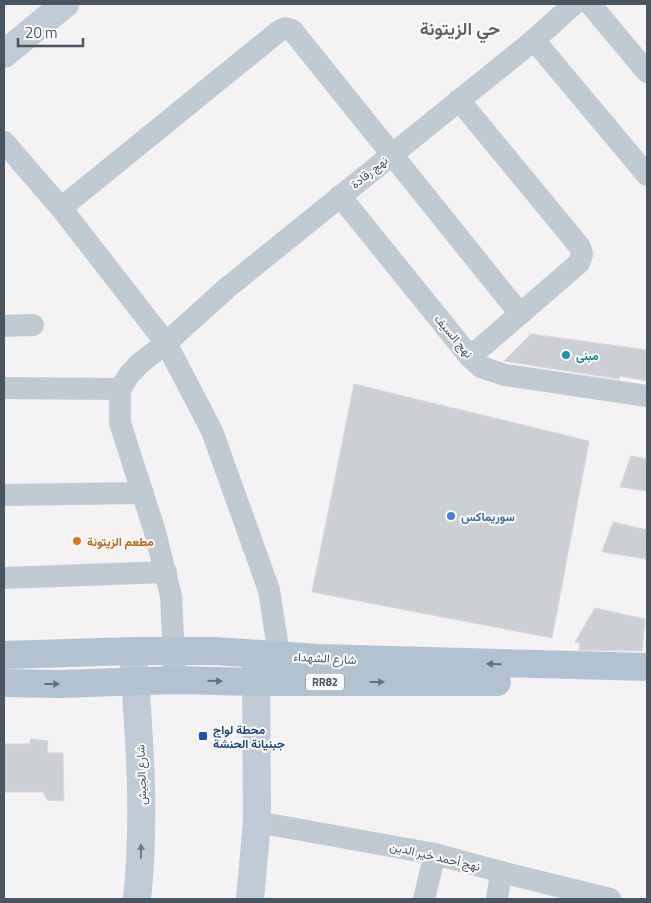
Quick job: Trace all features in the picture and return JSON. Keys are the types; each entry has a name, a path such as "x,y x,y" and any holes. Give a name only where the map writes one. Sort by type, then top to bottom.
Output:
{"main road":[{"name":"شارع الشهداء","path":"4,655 133,651 215,651 318,658 647,667"},
{"name":"شارع الشهداء","path":"4,684 175,680 269,682 577,682 647,686"}],"street":[{"path":"4,54 65,4"},
{"name":"نهج رقادة","path":"120,390 129,375 139,364 166,343 227,288 534,40 574,4"},
{"path":"590,4 647,72"},
{"path":"60,208 285,28 292,30 305,43 520,314"},
{"path":"534,40 647,175"},
{"path":"460,100 580,247 582,254 579,263 470,357"},
{"path":"4,142 60,208 166,343 212,431 269,590 269,682 250,899"},
{"name":"نهج السيف","path":"340,196 470,357 481,367 504,375 647,396"},
{"path":"4,326 33,325"},
{"path":"4,388 120,390 120,423 143,493 171,596 175,680"},
{"path":"4,495 143,493"},
{"path":"4,578 166,572"},
{"name":"شارع الجيش","path":"133,651 142,797 141,859 137,899"},
{"name":"نهج أحمد خير الدين","path":"257,822 435,854 604,898"},
{"path":"424,899 435,854"},
{"path":"497,899 501,872"}],"building":[{"name":"مبنى","path":"531,334 647,350 647,381 620,376 619,379 504,361"},
{"name":"سوريماكس","path":"354,384 589,441 552,638 312,592"},
{"path":"631,456 647,459 647,491 620,487"},
{"path":"613,522 647,530 647,559 602,552"},
{"path":"595,608 645,619 642,651 579,650 580,643 575,642"},
{"path":"31,739 48,741 47,753 63,753 64,801 47,800 43,792 4,792 4,744 29,744"}],"place":[{"name":"مبنى","path":"566,355"},
{"name":"سوريماكس","path":"451,516"},
{"name":"مطعم الزيتونة","path":"77,541"},
{"name":"محطة لواج جبنيانة الحنشة","path":"203,736"}],"district":[{"name":"حي الزيتونة","path":"460,28"}]}
